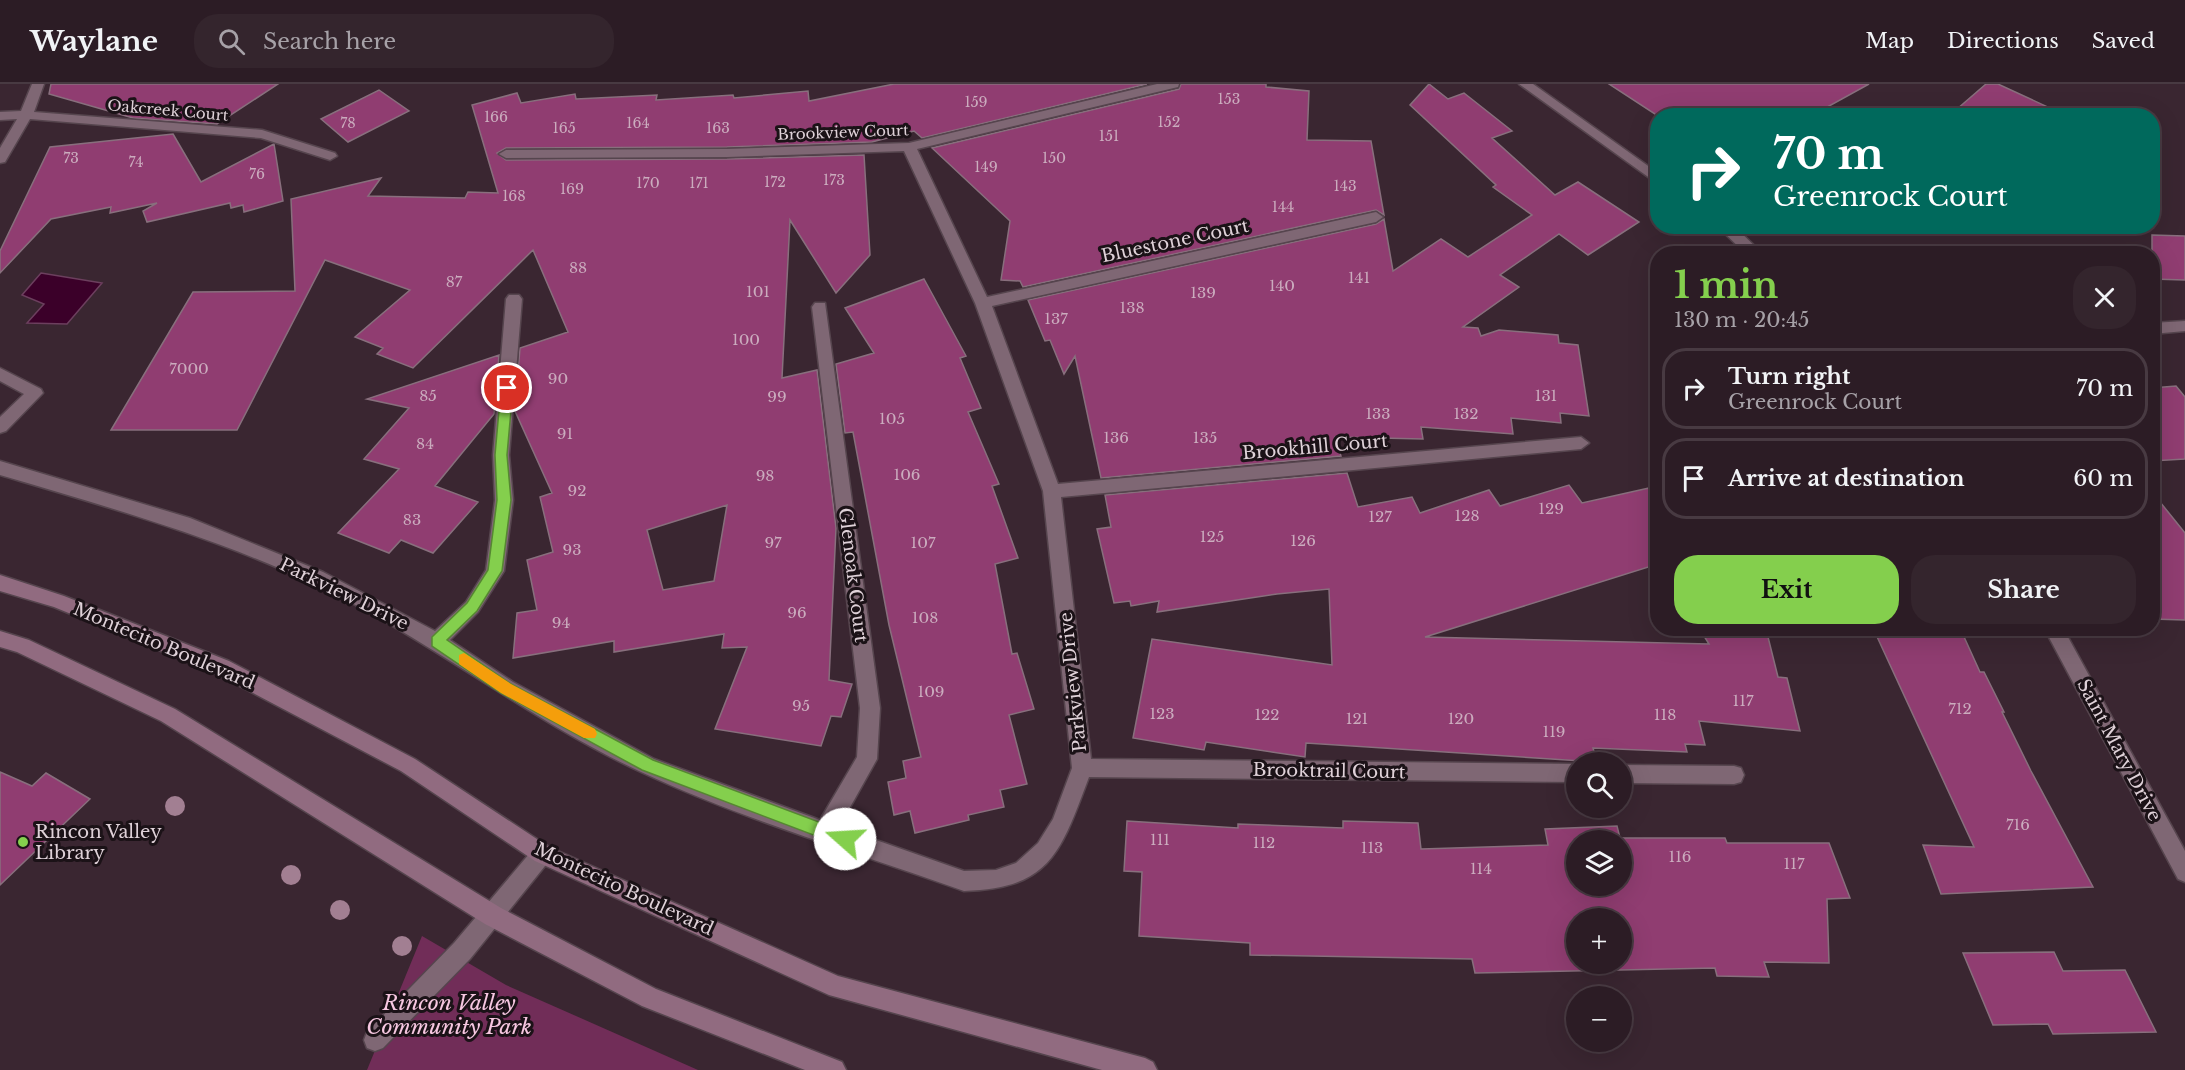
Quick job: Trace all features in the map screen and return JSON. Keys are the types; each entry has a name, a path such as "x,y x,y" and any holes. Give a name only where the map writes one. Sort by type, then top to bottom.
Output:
{"main road":[{"name":"Montecito Boulevard","path":"0,583 58,601 222,667 408,765 542,854 837,987 1145,1070"},
{"path":"0,639 22,646 168,715 340,819 493,916 650,998 834,1070"}],"street":[{"path":"0,159 26,115 38,84"},
{"name":"Brookview Court","path":"506,154 727,153 909,147 1173,84"},
{"path":"1526,84 1650,174"},
{"name":"Oakcreek Court","path":"0,116 26,115 262,135 330,156"},
{"name":"Parkview Drive","path":"0,468 184,523 317,577 437,641 506,688 647,765 964,881 996,880 1023,871 1045,850 1061,824 1082,768 1052,491 983,303 943,223 909,147"},
{"name":"Bluestone Court","path":"983,303 1376,217"},
{"path":"1733,234 1747,246"},
{"path":"437,641 472,607 495,571 504,500 501,455 514,299"},
{"name":"Glenoak Court","path":"820,308 870,708 867,759 825,832"},
{"path":"2160,328 2185,326"},
{"path":"0,374 35,393 0,427"},
{"name":"Brookhill Court","path":"1052,491 1581,443"},
{"name":"Saint Mary Drive","path":"2057,636 2185,872"},
{"name":"Brooktrail Court","path":"1082,768 1566,773"},
{"path":"1632,774 1734,775"},
{"path":"375,1040 493,916 542,854"}],"green space":[{"name":"Rincon Valley Community Park","path":"422,936 506,985 698,1070 367,1070"}],"shaded area":[{"path":"41,273 102,283 67,324 27,323 44,304 22,295"}],"building":[{"path":"51,84 278,84 217,124 133,118 49,94"},
{"path":"894,84 1147,84 922,138 914,131 872,142 727,147 506,148 497,153 506,160 727,159 864,155 870,255 836,293 790,220 782,378 817,370 836,528 829,680 852,684 841,717 831,716 821,746 715,729 747,647 722,648 724,634 614,652 614,641 513,658 517,613 537,610 527,560 553,552 540,497 552,493 515,411 520,348 568,332 533,250 413,368 377,354 383,348 355,337 410,290 325,260 237,430 111,430 193,292 295,291 291,199 381,178 368,196 465,198 468,192 498,193 472,105 517,93 521,103 575,94 576,99 657,95 656,100 733,95 734,98 808,91 809,101","holes":["727,505 714,581 663,590 647,530"]},
{"path":"1181,84 1266,84 1266,87 1309,91 1307,140 1371,141 1384,215 1376,210 1023,287 1020,281 1001,280 1010,221 932,148 1179,89"},
{"path":"1429,84 1448,99 1464,93 1512,131 1492,138 1555,195 1578,182 1639,222 1588,255 1559,234 1500,275 1519,287 1463,327 1478,328 1481,336 1499,330 1558,335 1559,343 1578,345 1589,416 1560,413 1561,423 1511,418 1513,434 1421,427 1423,439 1335,437 1341,456 1101,478 1075,356 1064,374 1050,340 1045,341 1028,300 1376,224 1384,219 1393,271 1441,239 1468,257 1532,215 1493,187 1496,185 1410,105"},
{"path":"1609,84 1869,84 1826,108 1650,108 1650,111"},
{"path":"1986,84 1998,84 2050,108 1958,108"},
{"path":"379,90 409,111 348,142 321,119"},
{"path":"173,134 201,182 274,144 283,201 244,212 243,205 231,208 230,203 147,222 143,211 157,203 110,213 111,207 51,219 0,273 0,251 50,147"},
{"path":"2152,235 2185,236 2185,280 2160,279 2160,246 2152,246"},
{"path":"924,279 966,356 960,358 981,408 968,412 999,484 992,486 1018,558 995,564 1012,654 1017,653 1034,709 1009,715 1027,784 1000,790 1004,807 968,815 969,820 915,833 910,811 894,815 888,782 906,778 903,761 921,757 889,625 853,432 845,433 836,364 874,353 845,308"},
{"path":"499,355 494,414 435,486 478,502 433,553 401,540 389,553 338,533 399,469 364,459 409,408 367,399"},
{"path":"2176,386 2185,397 2185,459 2160,461 2160,387"},
{"path":"1347,473 1358,507 1412,497 1420,513 1489,490 1500,506 1569,485 1582,503 1650,488 1650,567 1425,637 1709,644 1704,636 1768,637 1778,677 1787,678 1800,731 1699,721 1705,745 1685,744 1687,752 1593,748 1594,752 1566,752 1566,760 1306,743 1305,757 1206,742 1204,750 1133,738 1152,639 1332,665 1329,589 1277,594 1157,612 1159,601 1131,606 1130,601 1114,603 1097,529 1111,527 1105,495"},
{"path":"2160,502 2185,533 2185,620 2160,619"},
{"path":"1877,636 1964,636 1980,672 1984,672 2004,712 2002,712 2031,771 2093,887 1941,894 1923,845 1974,847"},
{"name":"Rincon Valley Library","path":"0,772 32,786 46,773 90,799 0,885"},
{"path":"1127,821 1238,828 1238,824 1343,828 1343,821 1418,823 1421,849 1548,845 1545,829 1617,826 1618,830 1566,830 1566,896 1632,896 1632,838 1725,838 1727,843 1829,843 1850,898 1827,899 1829,963 1764,962 1769,977 1717,976 1715,968 1632,970 1632,908 1566,908 1566,971 1475,973 1472,959 1250,955 1250,943 1139,936 1142,872 1124,871"},
{"path":"2054,952 2063,971 2125,970 2156,1032 2053,1034 2048,1024 1993,1025 1963,953"}],"slow traffic":[{"path":"464,660 506,688 590,734"}],"place":[{"name":"Rincon Valley Library","path":"23,842"}],"route":[{"path":"507,388 501,455 504,500 495,571 472,607 437,641 506,688 647,765 721,795 845,839"}]}
